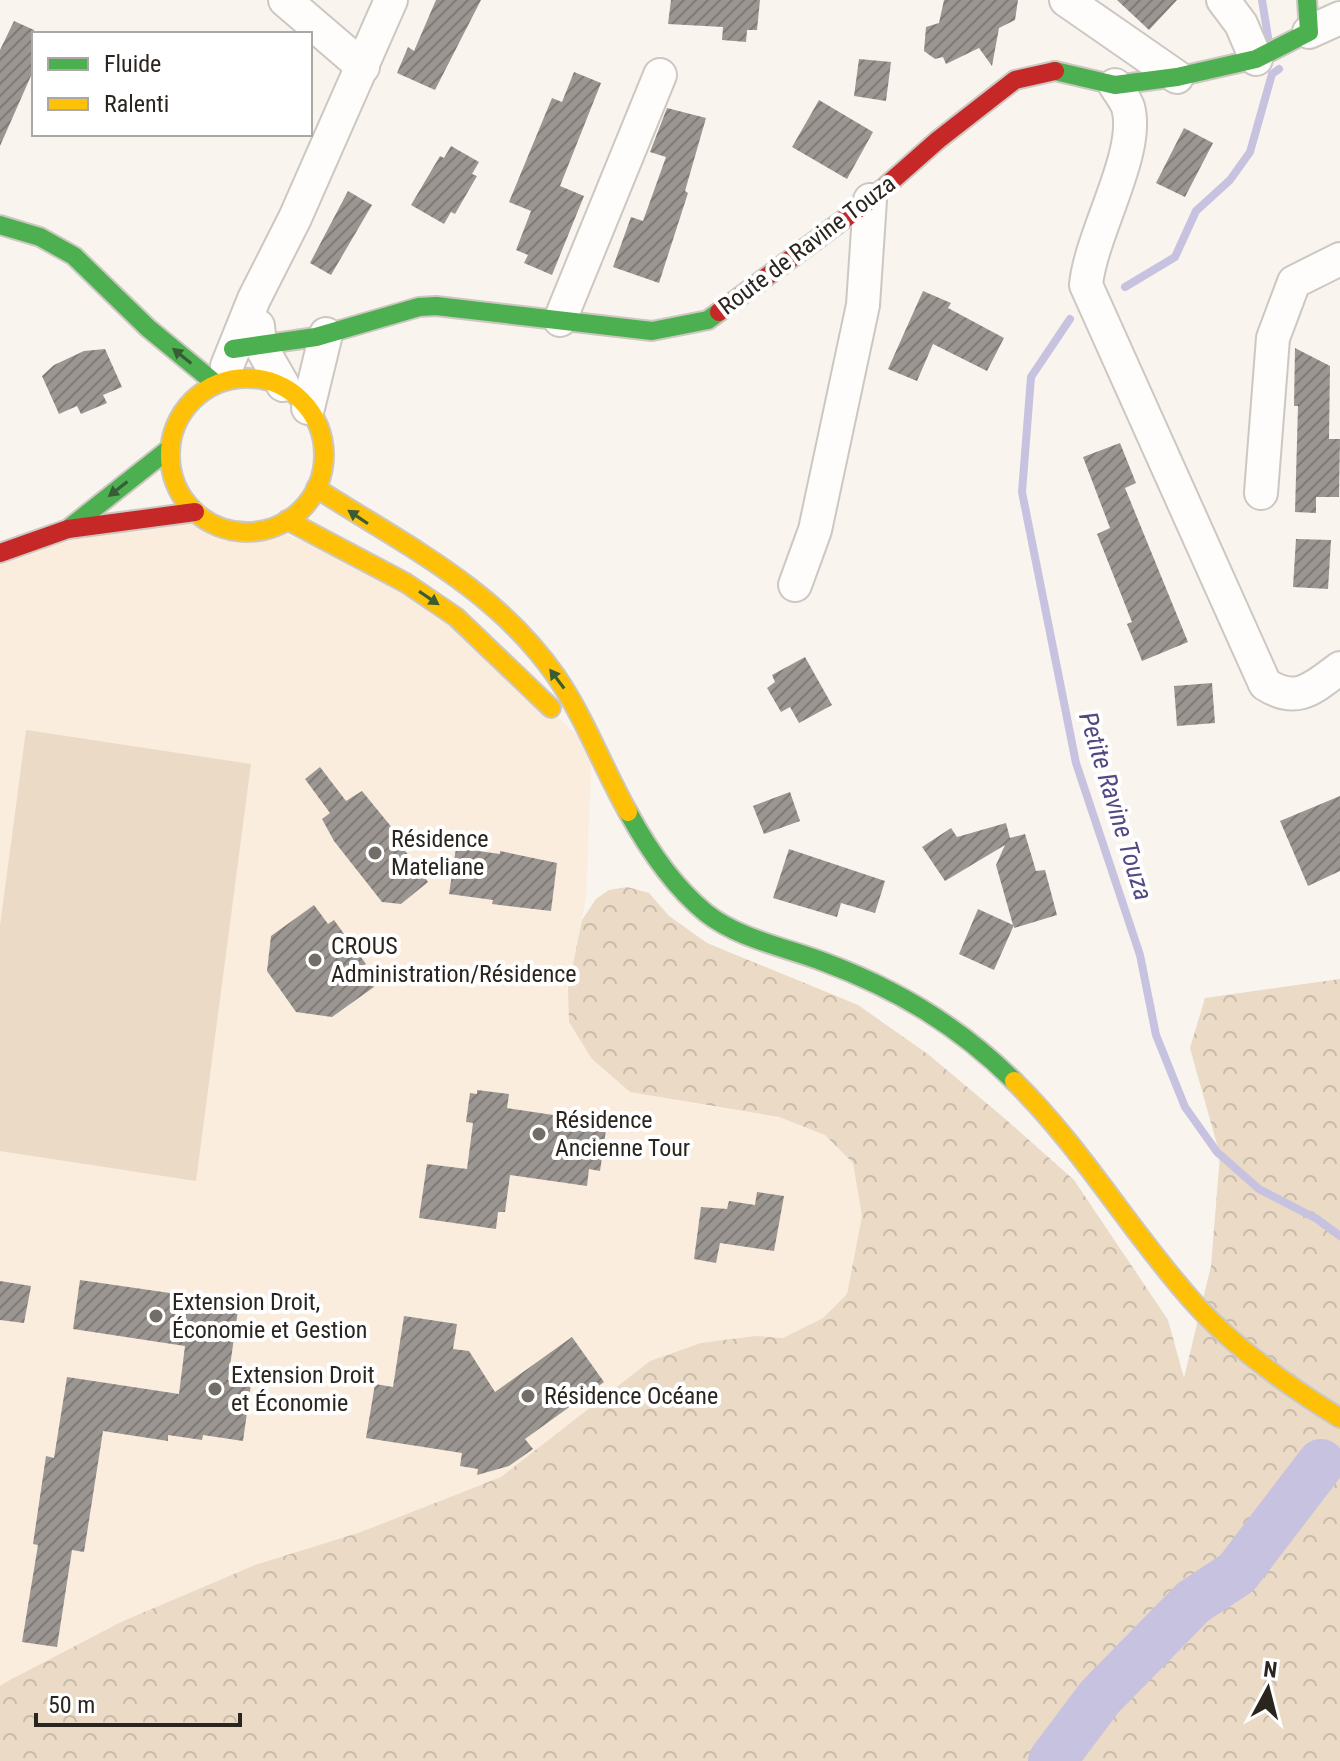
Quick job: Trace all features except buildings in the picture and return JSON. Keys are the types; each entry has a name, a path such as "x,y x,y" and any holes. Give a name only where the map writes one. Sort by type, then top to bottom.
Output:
{"main road":[{"path":"1115,85 1177,77 1258,58 1304,24"},
{"name":"Route de Ravine Touza","path":"247,347 326,334 382,312 409,307 436,306 652,331 708,320 870,200 938,140 1015,80 1055,71 1115,85"},
{"path":"0,225 40,237 74,256 148,328 219,383"},
{"path":"148,328 158,358"},
{"path":"257,379 283,385 308,408 319,426 324,447 323,468 316,488 304,507 270,528 234,531 195,512 175,483 169,449 177,408 219,383 257,379"},
{"path":"68,529 169,449"},
{"path":"316,488 472,586 500,609 565,688 592,748 667,874 692,902 718,924 905,997 954,1030 1015,1082 1061,1130 1184,1291 1257,1361 1299,1393 1340,1418"},
{"path":"0,553 68,529 195,512"},
{"path":"287,520 406,583 456,617 592,748"}],"street":[{"path":"285,0 363,67"},
{"path":"219,383 247,347 254,299 363,67 391,0"},
{"path":"1066,0 1177,77"},
{"path":"1223,0 1241,24 1258,58"},
{"path":"1304,24 1340,18"},
{"path":"560,320 660,75"},
{"path":"1115,85 1127,106 1130,133 1089,258 1086,285 1265,684 1280,694 1291,695 1309,691 1340,668"},
{"path":"795,585 815,530 863,305 870,200"},
{"path":"1261,493 1273,338 1294,282 1340,259"},
{"path":"308,408 326,334"},
{"path":"247,347 283,385"}],"shaded area":[{"path":"206,520 234,531 270,528 406,583 592,748 586,898 568,988 690,1103 779,1117 825,1135 853,1163 862,1216 847,1294 823,1318 783,1338 756,1336 650,1361 501,1477 361,1532 255,1565 121,1622 0,1686 0,546"}],"green space":[{"path":"26,730 251,764 196,1181 0,1151 0,926"},
{"path":"627,887 649,893 669,916 707,943 858,1005 929,1055 1003,1117 1074,1180 1168,1320 1184,1378 1211,1266 1220,1155 1190,1048 1205,998 1340,979 1340,1761 0,1761 0,1686 8,1681 121,1622 255,1565 361,1532 501,1477 650,1361 701,1343 756,1336 783,1338 823,1318 847,1294 862,1216 853,1163 825,1135 779,1117 630,1092 592,1059 569,1022 568,988 582,920 596,899 609,890"}],"waterway":[{"path":"1262,0 1268,37"},
{"name":"Petite Ravine Touza","path":"1125,287 1175,257 1196,211 1230,180 1250,152 1272,74 1279,69"},
{"name":"Petite Ravine Touza","path":"1070,319 1031,377 1022,492 1076,763 1140,955 1156,1035 1185,1107 1217,1152 1259,1189 1317,1219 1340,1236"},
{"path":"1052,1761 1100,1697 1193,1602 1237,1573 1321,1463"}],"traffic: fast":[{"path":"1055,71 1115,85 1177,77 1256,59 1309,32 1307,0"},
{"path":"0,225 40,237 74,256 148,328 216,384"},
{"path":"233,349 316,337 419,307 436,306 652,331 708,320 719,312"},
{"path":"68,529 169,449"},
{"path":"628,812 662,866 706,913 733,930 851,973 902,997 949,1026 1014,1081"}],"traffic: slow":[{"path":"247,378 276,384 301,401 318,426 324,455 318,484 301,509 276,526 247,532 218,526 193,509 176,484 170,455 176,426 193,401 218,384 247,378"},
{"path":"316,488 446,570 505,617 532,645 566,692 628,812"},
{"path":"287,520 406,583 456,617 551,708"},
{"path":"1014,1081 1062,1135 1196,1305 1228,1337 1264,1366 1340,1418"}],"traffic: jam":[{"path":"719,312 870,200 938,140 1015,80 1055,71"},
{"path":"0,553 68,529 195,512"}],"place":[{"name":"Résidence Mateliane","path":"375,853"},
{"name":"CROUS Administration/Résidence","path":"315,960"},
{"name":"Résidence Ancienne Tour","path":"539,1134"},
{"name":"Extension Droit, Économie et Gestion","path":"156,1316"},
{"name":"Extension Droit et Économie","path":"215,1389"},
{"name":"Résidence Océane","path":"528,1396"}]}
